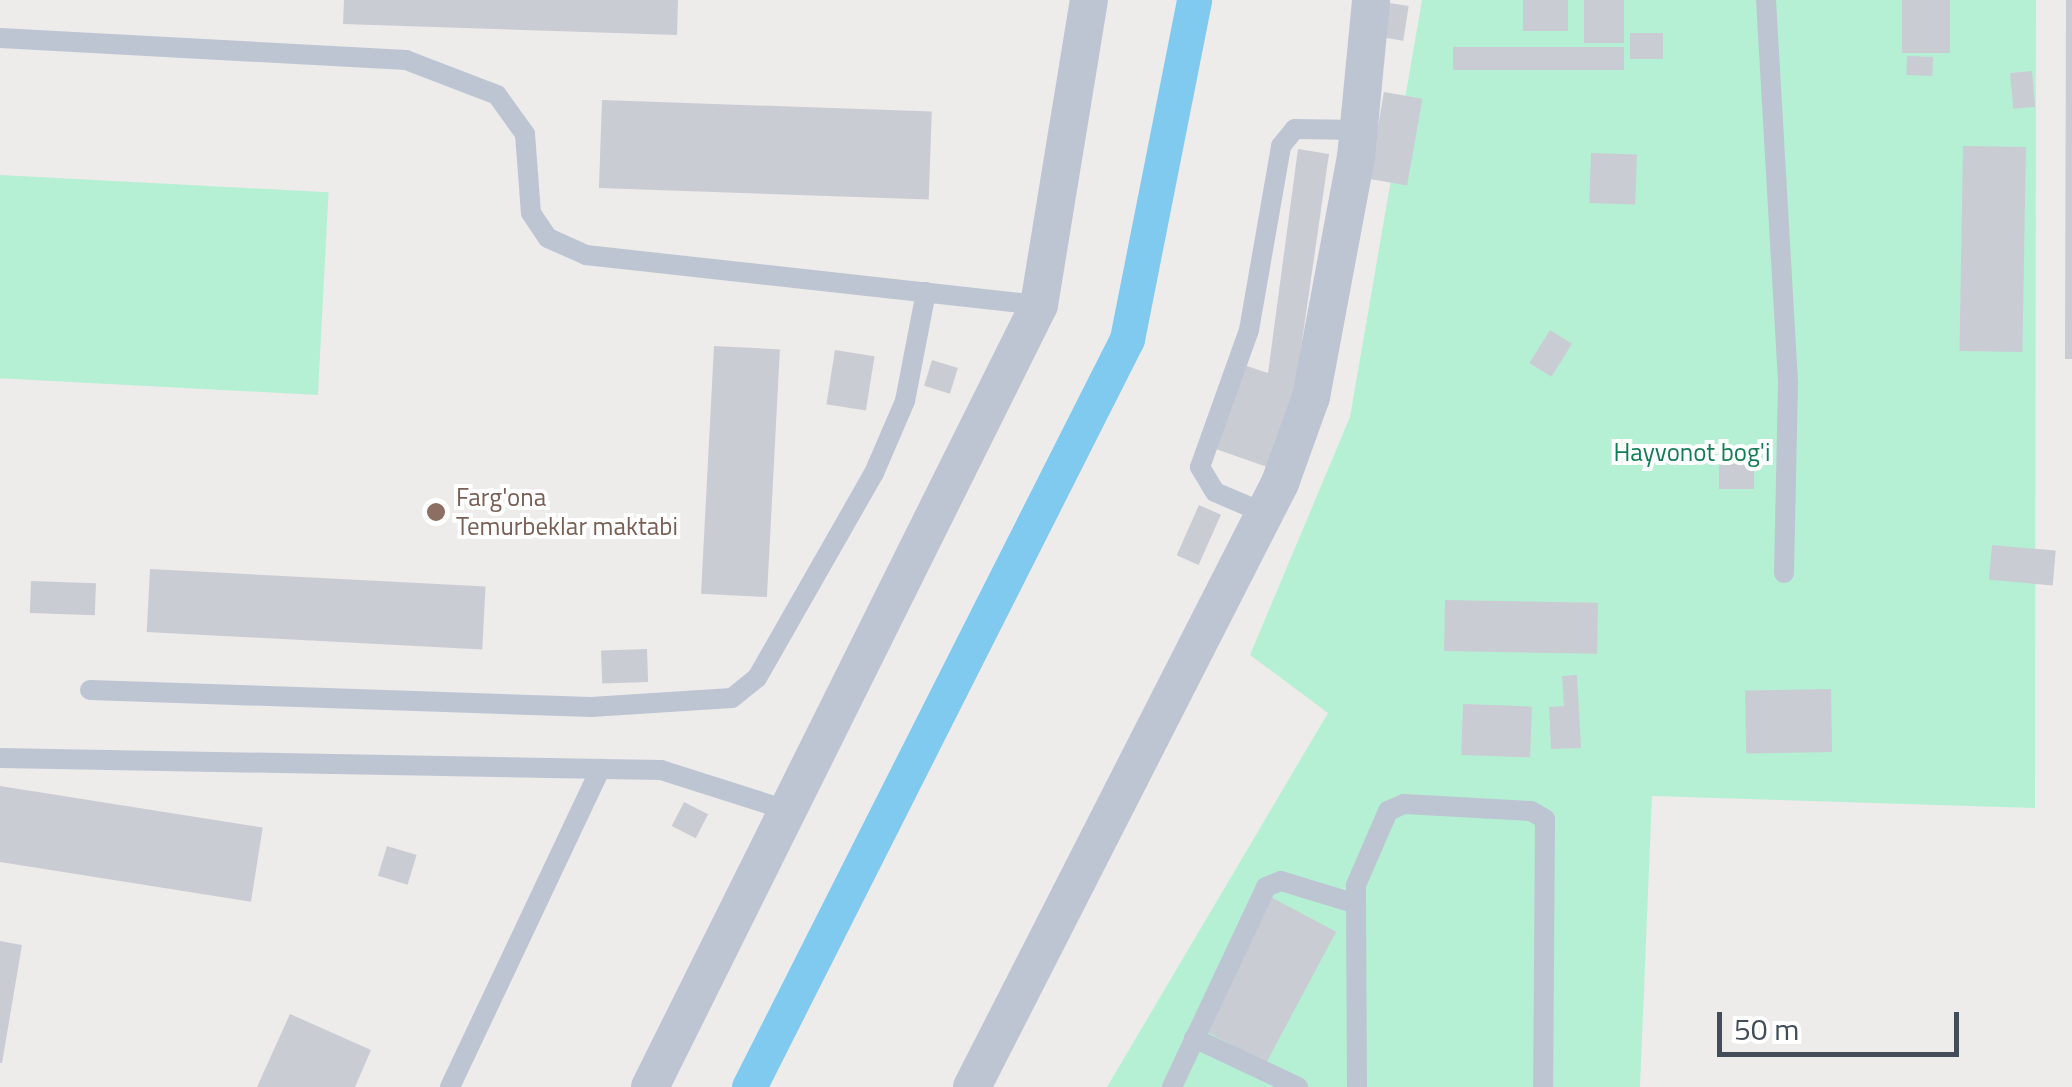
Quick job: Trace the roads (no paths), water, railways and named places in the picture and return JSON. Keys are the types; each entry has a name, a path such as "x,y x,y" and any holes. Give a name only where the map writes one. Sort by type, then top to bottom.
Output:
{"street":[{"path":"650,1087 1038,305 1089,0"},
{"path":"972,1087 1264,513 1311,398 1358,130 1371,0"}],"lane":[{"path":"1766,0 1788,383 1784,573"},
{"path":"0,38 406,60 497,96 524,134 530,214 548,238 586,255 1038,305"},
{"path":"1264,513 1215,492 1200,467 1249,330 1282,146 1295,130 1358,130"},
{"path":"90,690 590,707 732,698 757,678 874,472 905,400 926,292"},
{"path":"0,758 661,770 786,810"},
{"path":"450,1087 600,769"},
{"path":"1357,1087 1356,884 1388,811 1404,804 1532,811 1546,819 1543,1087"},
{"path":"1172,1087 1266,887 1282,881 1356,904"},
{"path":"1194,1038 1298,1087"}],"waterway":[{"path":"749,1087 1127,339 1194,0"}],"place":[{"name":"Farg'ona Temurbeklar maktabi","path":"436,512"}],"park label":[{"name":"Hayvonot bog'i","path":"1692,452"}]}
